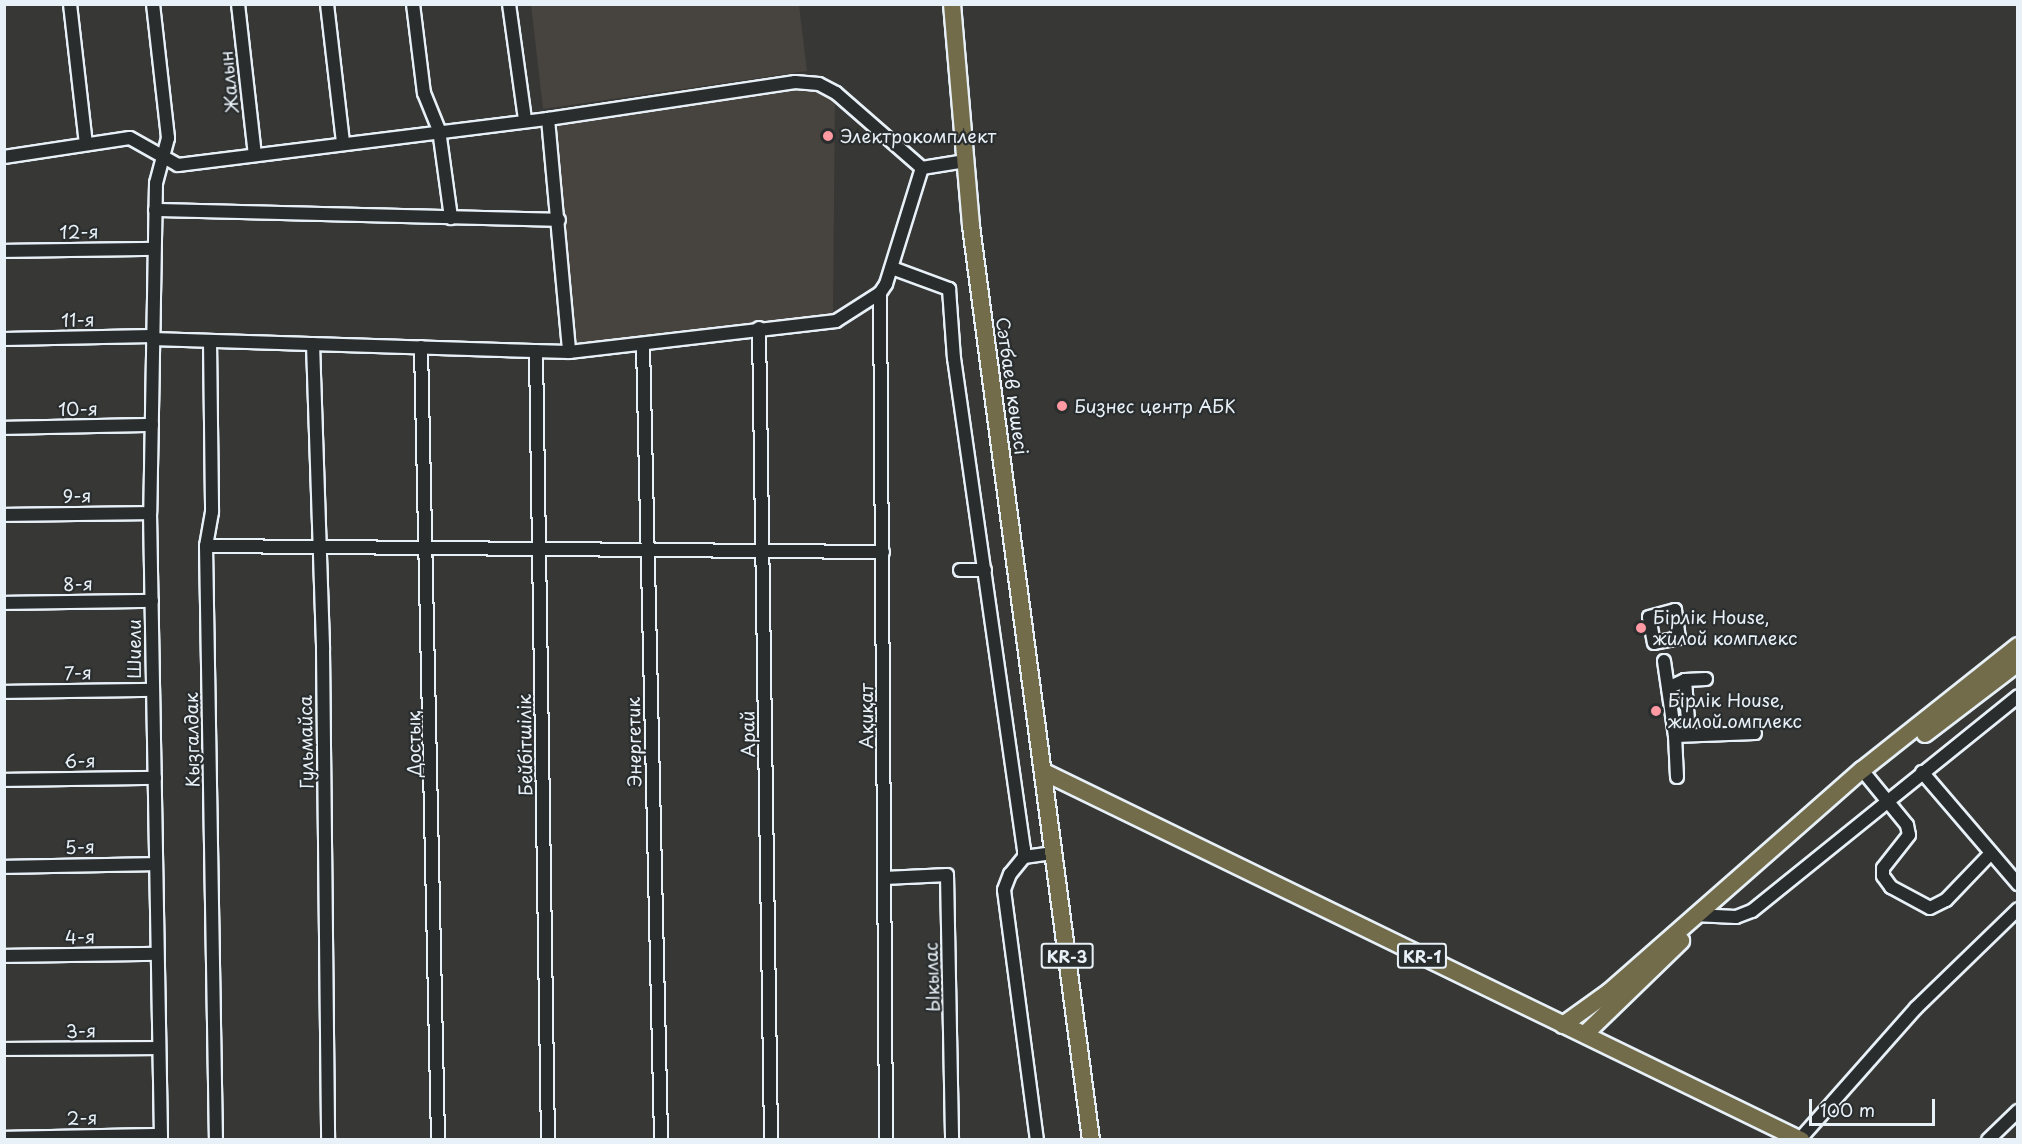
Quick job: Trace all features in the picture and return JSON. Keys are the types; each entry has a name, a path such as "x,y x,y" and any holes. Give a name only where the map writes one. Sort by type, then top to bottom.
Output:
{"main road":[{"name":"Сәтбаев көшесі","path":"952,4 965,161 1044,772"},
{"path":"1563,1025 1609,992 1701,916 2018,646"},
{"path":"1866,774 2018,663"},
{"name":"KR-3","path":"1044,772 1091,1140"},
{"name":"KR-1","path":"1044,772 1800,1139"},
{"path":"1585,1035 1701,916"}],"street":[{"path":"70,4 86,144"},
{"name":"Шиели","path":"153,4 168,138 165,160 156,183 150,513 155,778 155,954 161,1137"},
{"name":"Жалын","path":"238,4 255,155"},
{"path":"327,4 342,143"},
{"path":"412,4 424,93 440,130 451,218"},
{"path":"509,4 525,120"},
{"path":"4,157 129,138 165,160 178,165 440,130 548,119 795,82 819,84 837,93 922,168"},
{"path":"548,119 570,352"},
{"path":"922,168 965,161"},
{"path":"880,293 892,268 922,168"},
{"path":"155,210 559,220"},
{"name":"12-я","path":"4,251 154,249"},
{"path":"892,268 949,289 954,358 1024,857"},
{"name":"11-я","path":"4,339 152,337 210,341 570,352 759,328 836,321 880,293"},
{"name":"Ақиқат","path":"880,293 886,1140"},
{"name":"Арай","path":"759,328 771,1140"},
{"name":"Кызгалдак","path":"210,341 212,512 206,546 216,1140"},
{"name":"Гульмайса","path":"313,344 328,1140"},
{"name":"Энергетик","path":"643,344 661,1140"},
{"name":"Достық","path":"421,347 428,549 438,1140"},
{"name":"Бейбітшілік","path":"536,351 548,1140"},
{"name":"10-я","path":"4,428 152,425"},
{"name":"9-я","path":"4,515 150,513"},
{"path":"206,546 428,549 764,549 883,552"},
{"path":"960,570 985,570"},
{"name":"8-я","path":"4,603 152,601"},
{"path":"1664,661 1675,736 1677,777"},
{"path":"1668,688 1685,680 1706,679"},
{"path":"1685,680 1689,735"},
{"name":"7-я","path":"4,692 152,690"},
{"path":"1701,916 1736,917 1752,911 2018,696"},
{"path":"1675,736 1755,733"},
{"path":"1922,772 2018,884"},
{"path":"1866,774 1907,825 1909,835 1883,868 1883,876 1890,887 1930,908 1946,900 1991,853"},
{"name":"6-я","path":"4,780 155,778"},
{"path":"1036,1140 1004,890 1010,874 1024,857 1054,853"},
{"name":"5-я","path":"4,867 155,864"},
{"name":"Ыкылас","path":"885,878 947,875 952,1140"},
{"path":"1800,1139 1916,1008 2018,909"},
{"name":"4-я","path":"4,956 155,954"},
{"name":"3-я","path":"4,1049 158,1048"},
{"path":"1988,1140 2018,1110"},
{"name":"2-я","path":"4,1138 161,1137"}],"shaded area":[{"path":"531,5 799,5 807,71 543,109"},
{"path":"796,86 818,89 835,98 833,316 570,348 551,125"}],"place":[{"name":"Электрокомплект","path":"828,136"},
{"name":"Бизнес центр АБК","path":"1062,406"},
{"name":"Бірлік House, жилой комплекс","path":"1641,628"},
{"name":"Бірлік House, жилой омплекс","path":"1656,711"}]}
